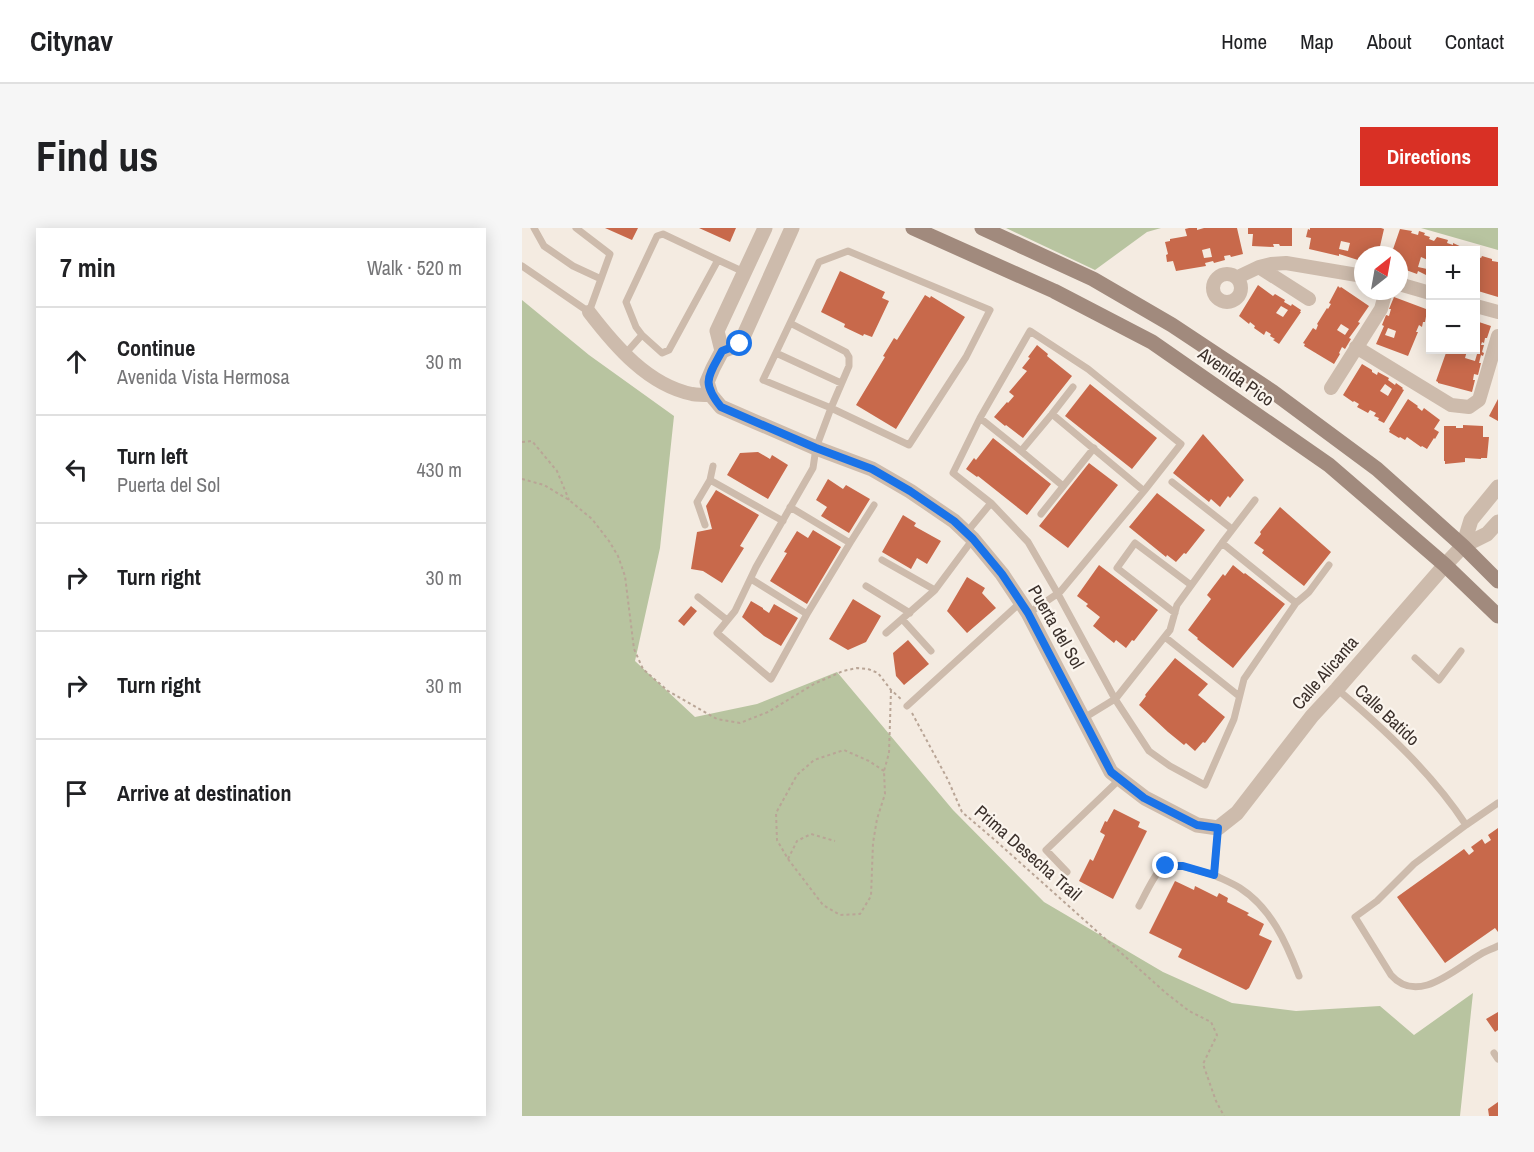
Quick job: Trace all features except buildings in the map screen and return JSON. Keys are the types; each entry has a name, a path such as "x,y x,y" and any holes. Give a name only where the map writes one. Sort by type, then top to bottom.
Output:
{"main road":[{"name":"Avenida Pico","path":"913,228 1054,291 1152,342 1329,465 1445,565 1498,616"},
{"name":"Avenida Pico","path":"982,228 1092,279 1172,325 1273,392 1377,469 1463,546 1498,581"}],"street":[{"path":"722,351 717,331 765,228"},
{"path":"589,312 610,339 645,372 669,387 692,394 711,394 707,382 713,368 722,351 740,344 792,228"},
{"path":"1238,277 1259,267 1286,263 1354,274"},
{"path":"1259,267 1309,299"},
{"path":"1408,287 1426,292"},
{"path":"1331,388 1381,309 1384,300"},
{"path":"1480,307 1498,312"},
{"path":"1356,347 1451,405 1469,407 1479,400 1498,336"},
{"name":"Puerta del Sol","path":"711,394 721,407 816,448 872,469 954,521 1002,574 1024,608 1111,772 1144,798 1197,825 1218,828"},
{"name":"Calle Alicanta","path":"1463,546 1471,520 1498,487"},
{"name":"Calle Alicanta","path":"1218,828 1236,813 1312,716 1445,565 1463,546 1487,534 1498,522"}],"lane":[{"path":"534,228 544,246 573,266 601,279"},
{"path":"522,266 589,312 609,254 576,228"},
{"path":"718,260 669,350 662,353 636,327 626,302 657,236 663,234 744,272"},
{"path":"848,251 990,310 966,357 909,445 831,408 763,380 776,353 819,262 848,251"},
{"path":"790,322 846,352 849,357 849,366 816,448 813,468 756,567 735,611 717,633 771,679 807,614 874,505"},
{"path":"907,706 1024,608 1058,594 1181,444 1088,369 1030,331 980,418 953,473 991,503 1028,542 1058,594 1115,699 1149,751 1170,766 1205,784 1234,719 1244,679 1296,603 1309,592 1329,565"},
{"path":"625,354 642,335"},
{"path":"776,353 842,383"},
{"path":"1021,451 1073,387"},
{"path":"1052,414 1144,491"},
{"path":"980,418 1063,486"},
{"path":"1041,514 1094,448"},
{"path":"705,525 697,502 710,480 713,466"},
{"path":"710,480 783,521"},
{"path":"1172,482 1232,529"},
{"path":"1084,718 1115,699 1165,637 1170,630 1177,605 1255,500"},
{"path":"886,633 935,590 991,503"},
{"path":"790,507 850,543"},
{"path":"1175,613 1117,568 1135,543 1191,585"},
{"path":"1221,543 1296,603"},
{"path":"882,560 935,590"},
{"path":"751,579 807,614"},
{"path":"866,586 910,613"},
{"path":"698,597 727,620"},
{"path":"902,620 931,651"},
{"path":"1165,637 1239,696"},
{"path":"1415,658 1439,680 1461,651"},
{"name":"Calle Batido","path":"1337,689 1416,763 1451,802 1466,825"},
{"path":"1067,872 1046,850 1120,779"},
{"path":"1498,803 1413,864 1377,901 1355,916 1391,975 1396,981 1406,986 1438,981 1498,946"},
{"path":"1214,875 1218,828"},
{"path":"1139,906 1159,870 1166,866 1183,866 1214,875 1240,888 1267,911 1288,949 1299,976"}],"path":[{"path":"522,442 532,441 557,471 570,500"},
{"name":"Prima Desecha Trail","path":"522,479 544,485 570,500 592,519 618,556 625,576 634,650 643,669 668,691 717,719 740,723 768,712 814,684 843,671 868,669 878,673 914,715 962,812 1166,993 1189,1011 1211,1022 1217,1035 1203,1064 1216,1101 1224,1116"},
{"path":"884,771 869,761 844,750 814,760 797,775 776,813 777,840 788,859 823,905 840,915 860,914 871,896 873,843 877,819 885,794 884,771 889,753 891,690"},
{"path":"788,859 797,841 812,834 835,841"}],"green space":[{"path":"1006,228 1161,228 1147,232 1095,270"},
{"path":"1421,228 1498,228 1498,250"},
{"path":"522,300 589,355 674,416 660,548 635,661 695,717 757,704 837,672 953,810 1044,902 1163,972 1232,1003 1296,1011 1380,1006 1414,1035 1473,993 1460,1116 522,1116"}],"route":[{"path":"740,344 722,351 707,382 711,394 721,407 816,448 872,469 954,521 973,539 1002,574 1028,613 1111,772 1144,798 1197,825 1218,828 1214,875 1183,866 1166,866"}]}
